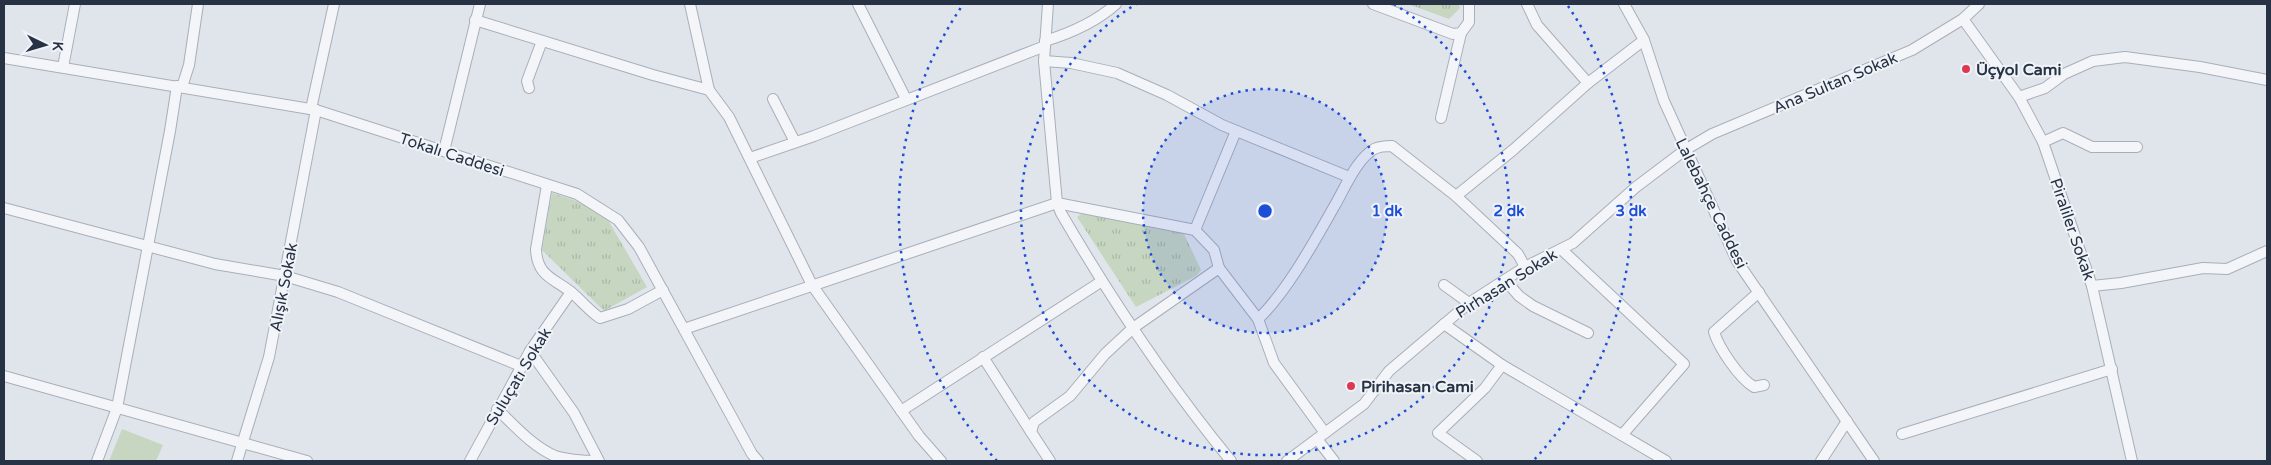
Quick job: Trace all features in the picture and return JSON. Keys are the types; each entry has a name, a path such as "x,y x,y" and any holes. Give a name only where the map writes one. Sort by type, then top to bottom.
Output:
{"street":[{"path":"63,67 74,4"},
{"path":"96,461 117,408 170,131 180,86 189,65 198,4"},
{"name":"Alışık Sokak","path":"238,461 269,357 334,4"},
{"path":"444,151 480,4"},
{"path":"690,4 709,90 729,117 812,285 901,411 941,461"},
{"path":"858,4 906,100"},
{"path":"1048,4 1044,61 1057,203 1075,237 1133,328 1209,435 1231,461"},
{"path":"750,158 906,100 1045,43 1092,21 1116,4"},
{"path":"1373,4 1453,34 1461,33"},
{"path":"1441,118 1461,33 1469,22 1469,4"},
{"path":"1527,4 1537,25 1588,83"},
{"name":"Lalebahçe Caddesi","path":"1625,4 1644,40 1664,101 1685,150 1738,261 1874,461"},
{"name":"Ana Sultan Sokak","path":"1685,150 1712,134 1912,50 1963,19 1979,4"},
{"name":"Piraliler Sokak","path":"1963,19 2019,97 2043,142 2092,286 2132,461"},
{"path":"475,20 709,90"},
{"path":"529,88 528,81 542,40"},
{"path":"1456,196 1513,150 1588,83 1644,40"},
{"path":"2019,97 2045,88 2064,74 2093,61 2125,57 2200,67 2267,80"},
{"name":"Tokalı Caddesi","path":"4,58 314,109 577,194 618,220 639,247 752,454 758,461"},
{"path":"1044,61 1117,72 1236,131 1349,177"},
{"path":"773,99 795,142"},
{"path":"1195,230 1236,131"},
{"path":"2043,142 2063,133 2092,147 2137,146"},
{"path":"1258,319 1272,306 1287,284 1336,204 1349,177 1373,150 1382,146 1392,146 1456,196 1518,254 1525,268"},
{"name":"Pirhasan Sokak","path":"1288,461 1364,404 1390,371 1469,303 1525,268 1573,242 1636,187 1685,150"},
{"path":"547,184 542,209 537,260 547,276 571,292 600,318 628,308 663,290"},
{"path":"684,329 1057,203 1195,230 1214,250 1219,268 1258,319 1274,363 1321,436 1334,461"},
{"path":"4,208 215,264 285,276 338,292 522,366"},
{"path":"1561,249 1684,364 1622,435"},
{"path":"2092,286 2121,283 2203,268 2227,269 2267,251"},
{"path":"1031,432 1034,422 1070,396 1105,354 1133,328 1219,268"},
{"path":"1505,280 1520,296 1533,306 1588,333"},
{"path":"901,411 1102,281"},
{"path":"1444,285 1469,303"},
{"name":"Suluçatı Sokak","path":"470,461 530,351 571,292"},
{"path":"1759,292 1714,332 1717,343 1747,383 1754,387 1764,385"},
{"path":"1444,324 1502,365 1663,460"},
{"path":"497,409 535,444 555,456 581,461 598,461 574,413 530,351"},
{"path":"983,357 1050,461"},
{"path":"1476,461 1438,433 1485,388 1502,365"},
{"path":"1902,434 2112,369"},
{"path":"4,376 307,461"},
{"path":"1821,461 1847,421"}],"green space":[{"path":"1408,4 1459,4 1460,8 1449,19"},
{"path":"552,193 580,202 608,220 647,287 604,311 542,250"},
{"path":"1084,212 1178,230 1184,234 1201,270 1196,276 1136,307 1077,217"},
{"path":"122,429 163,445 156,461 109,461"}],"place":[{"name":"Üçyol Cami","path":"1966,69"},
{"name":"Pirihasan Cami","path":"1351,386"}]}
